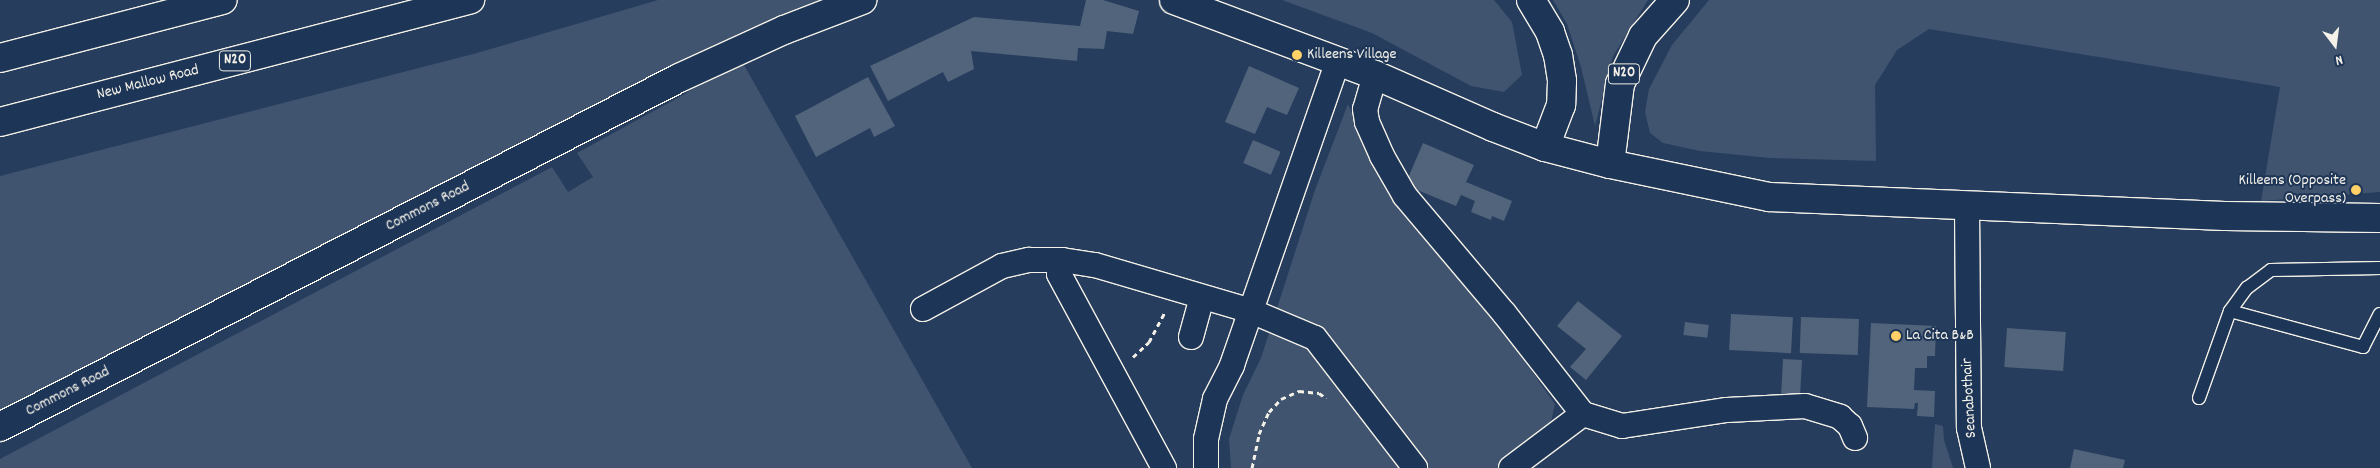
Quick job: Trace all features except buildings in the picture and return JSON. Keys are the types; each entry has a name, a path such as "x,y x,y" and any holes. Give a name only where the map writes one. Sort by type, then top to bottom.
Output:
{"main road":[{"path":"0,58 224,0"},
{"name":"New Mallow Road","path":"0,122 470,0"},
{"name":"Commons Road","path":"0,427 679,78 784,30 862,0"},
{"path":"1174,0 1338,60 1492,127 1545,147 1610,164 1769,197 1967,207 2225,216 2380,218"},
{"path":"1532,0 1550,32 1558,55 1562,81 1561,105 1545,147"},
{"name":"N20","path":"1610,164 1620,84 1643,36 1675,0"}],"street":[{"path":"1206,468 1206,439 1215,399 1232,365 1338,60"},
{"path":"1375,75 1365,109 1367,122 1382,156 1404,196 1504,313 1583,414 1622,426 1727,410 1804,406 1840,417 1850,426 1855,438"},
{"name":"Seanabothair","path":"1967,207 1969,428 1978,468"},
{"path":"923,309 1002,266 1029,260 1062,260 1095,265 1250,311 1315,338 1415,468"},
{"path":"1062,260 1059,274 1164,468"},
{"path":"1191,338 1202,297"},
{"path":"1510,468 1583,414"}],"lane":[{"path":"2199,398 2230,311 2247,288 2270,270 2380,268"},
{"path":"2230,311 2362,347 2380,314"}],"path":[{"path":"1110,369 1132,357 1149,342 1162,321 1173,288"},
{"path":"1252,468 1259,434 1269,412 1281,399 1299,392 1319,394 1331,401"}],"shaded area":[{"path":"658,0 834,0 0,427 0,176 477,53"},
{"path":"1282,0 1494,0 1512,22 1522,75 1504,92 1471,86 1372,33"},
{"path":"1553,0 1648,0 1613,56 1595,126 1581,67 1567,24"},
{"path":"1709,0 2380,0 2380,192 2261,201 2280,87 1929,29 1897,50 1875,85 1876,161 1770,158 1700,151 1663,143 1650,133 1645,112 1649,89 1672,45"},
{"path":"740,58 972,468 0,468 0,459 552,167 568,192 593,177 577,153 683,95"},
{"path":"1348,104 1357,125 1555,404 1550,426 1498,468 1231,468 1229,439 1243,395 1261,358 1315,190"},
{"path":"1935,424 1943,426 1944,440 1953,468 1932,468"}],"place":[{"name":"Killeens Village","path":"1297,55"},
{"name":"Killeens (Opposite Overpass)","path":"2356,190"},
{"name":"La Cita B&B","path":"1896,336"}]}
